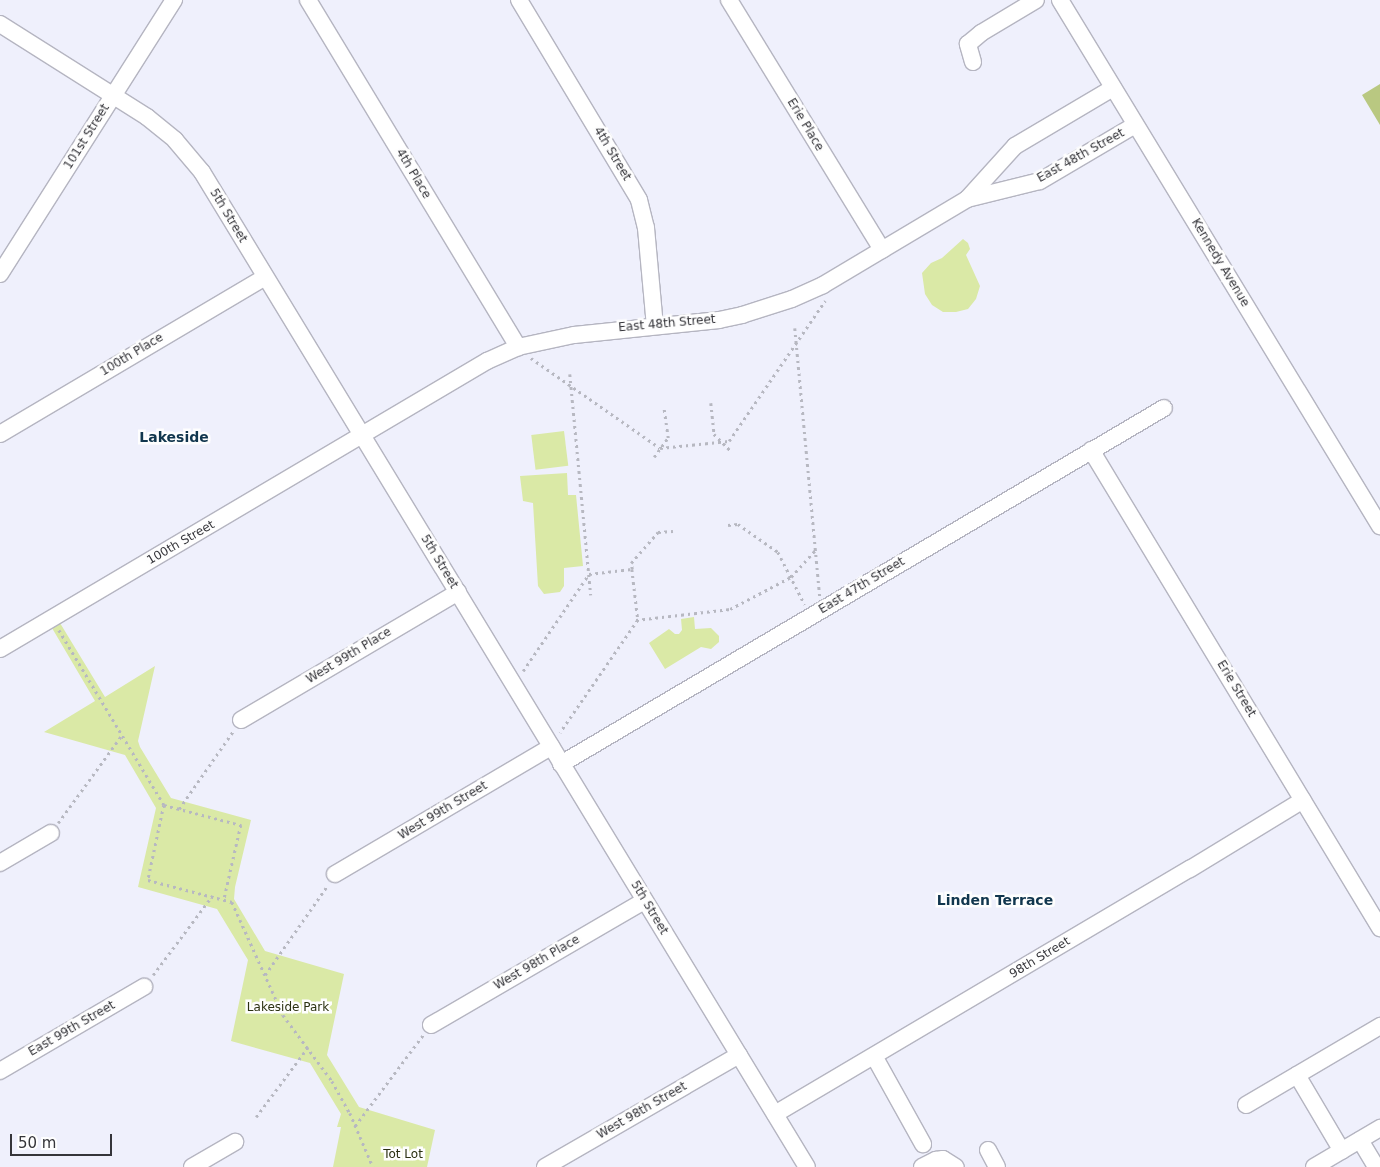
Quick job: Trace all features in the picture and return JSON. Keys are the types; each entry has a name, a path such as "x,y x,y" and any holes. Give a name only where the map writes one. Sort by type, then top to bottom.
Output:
{"street":[{"name":"101st Street","path":"0,274 174,0"},
{"name":"4th Place","path":"308,0 518,347"},
{"name":"4th Street","path":"518,0 639,200 646,228 654,326"},
{"name":"Erie Place","path":"729,0 882,250"},
{"path":"973,62 968,44 980,33 1036,0"},
{"name":"Kennedy Avenue","path":"1060,0 1380,526"},
{"name":"5th Street","path":"0,24 147,117 175,140 197,166 807,1167"},
{"name":"East 48th Street","path":"362,437 472,370 518,347 574,335 719,320 766,308 823,285 967,199 1015,146 1113,88"},
{"name":"East 48th Street","path":"967,199 1040,181 1135,125"},
{"name":"100th Place","path":"0,434 265,277"},
{"name":"East 47th Street","path":"561,764 1164,408"},
{"name":"100th Street","path":"0,649 362,437"},
{"name":"Erie Street","path":"1091,450 1380,928"},
{"name":"West 99th Place","path":"241,720 458,592"},
{"name":"West 99th Street","path":"335,874 551,747"},
{"name":"98th Street","path":"775,1114 1190,869 1302,800"},
{"path":"0,862 51,833"},
{"name":"West 98th Place","path":"431,1025 644,901"},
{"name":"East 99th Street","path":"0,1071 144,987"},
{"path":"1246,1105 1380,1026"},
{"name":"West 98th Street","path":"545,1167 739,1055"},
{"path":"874,1056 923,1144"},
{"path":"1296,1075 1342,1151"},
{"path":"1314,1167 1380,1128"},
{"path":"1360,1140 1376,1167"},
{"path":"192,1167 235,1142"},
{"path":"988,1150 997,1167"},
{"path":"922,1167 936,1160 943,1159 956,1167"}],"path":[{"path":"518,347 538,365 660,448 721,442 729,440 829,296"},
{"path":"795,328 816,549 816,613"},
{"path":"570,374 591,595"},
{"path":"710,403 714,434 730,450"},
{"path":"654,457 668,438 664,408"},
{"path":"728,525 738,524 778,552 791,577 816,613"},
{"path":"551,747 636,620 631,563 658,532 673,531"},
{"path":"636,620 730,610 791,577 816,549"},
{"path":"513,685 589,574 632,569"},
{"path":"52,619 164,806 148,880 232,902 283,1014 332,1081 355,1126 372,1167"},
{"path":"179,809 241,720"},
{"path":"51,833 122,735"},
{"path":"164,806 241,825 224,900"},
{"path":"265,975 335,874"},
{"path":"144,987 212,896"},
{"path":"355,1126 431,1025"},
{"path":"256,1117 308,1047"}],"green space":[{"path":"1380,84 1380,125 1362,95"},
{"path":"963,239 968,243 970,249 966,255 980,286 976,299 968,309 956,312 943,312 932,305 925,294 922,273 931,263 942,258"},
{"path":"564,431 568,466 536,470 531,435"},
{"path":"567,473 568,495 576,495 583,566 564,568 564,586 560,592 544,594 538,586 533,503 523,501 520,476"},
{"path":"694,617 695,629 711,628 719,636 719,642 711,649 701,647 665,669 649,643 669,629 675,634 679,634 682,630 681,619"},
{"name":"Lakeside Park","path":"60,623 105,697 155,666 138,741 140,747 171,798 251,820 235,887 234,899 265,951 344,974 327,1055 359,1107 435,1130 427,1167 333,1167 341,1127 337,1127 341,1114 310,1063 231,1041 248,960 217,909 138,887 156,808 125,755 44,732 95,701 52,628"}],"district":[{"name":"Lakeside","path":"174,437"},
{"name":"Linden Terrace","path":"995,900"}],"park label":[{"name":"Tot Lot","path":"403,1155"}]}
